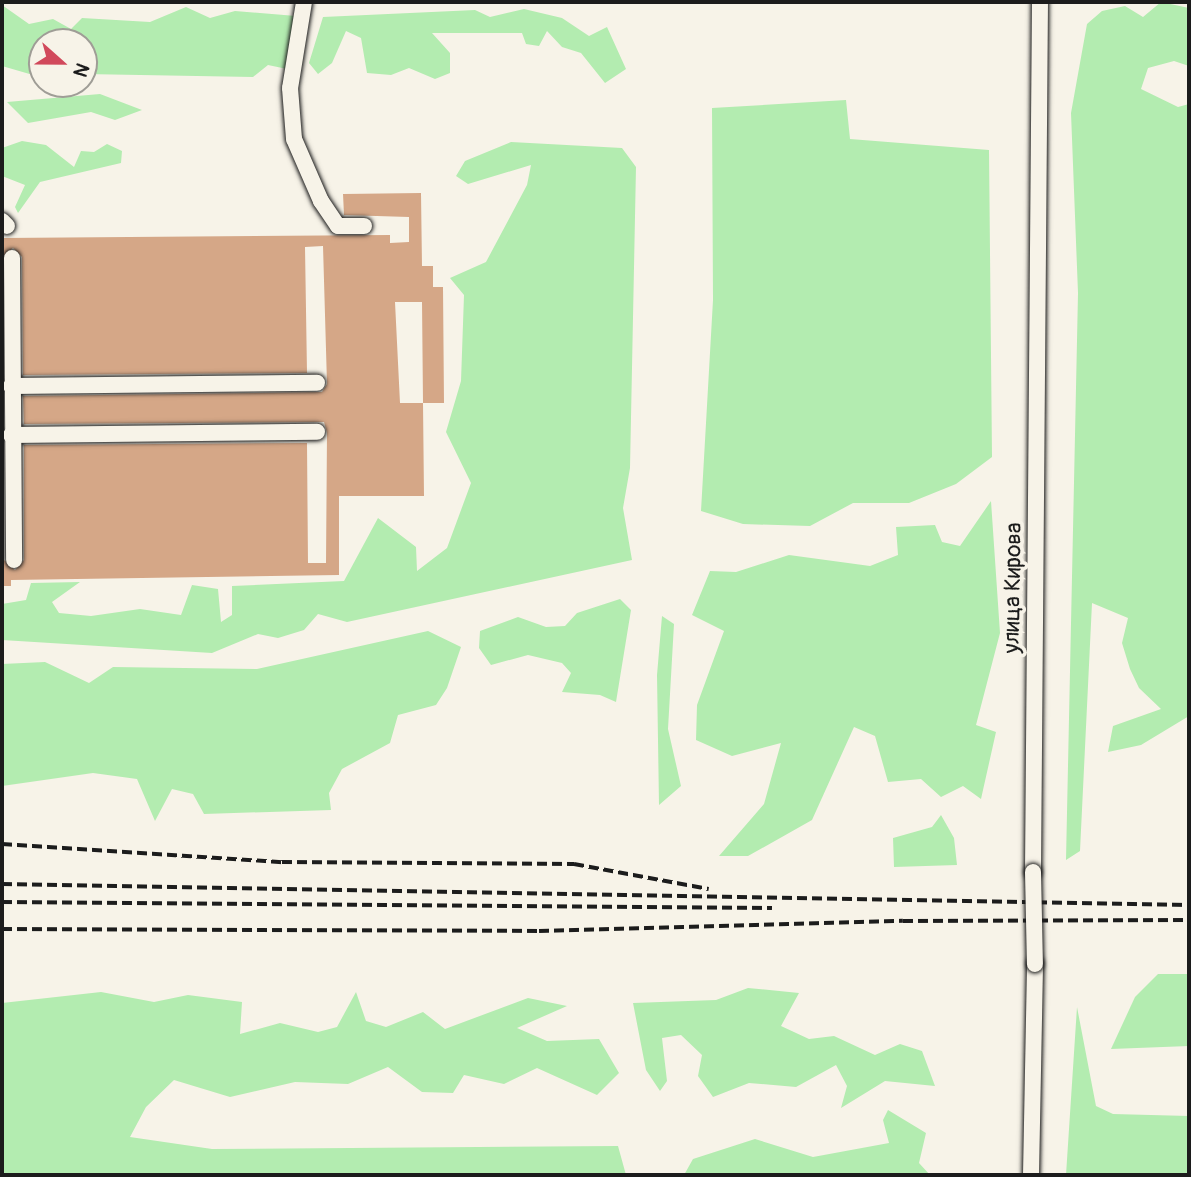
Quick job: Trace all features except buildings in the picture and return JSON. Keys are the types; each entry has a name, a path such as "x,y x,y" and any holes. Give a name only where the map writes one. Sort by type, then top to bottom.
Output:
{"street":[{"path":"304,2 290,88 294,139 321,201 338,226 364,226"},
{"name":"улица Кирова","path":"1031,1175 1035,964 1033,872 1040,2"},
{"path":"12,258 11,386 6,411 11,435 14,560"},
{"path":"11,386 317,383"},
{"path":"11,435 317,432"}],"green space":[{"path":"1161,2 1189,8 1189,66 1174,61 1148,68 1141,89 1178,107 1189,104 1189,716 1141,745 1108,752 1113,726 1161,709 1139,688 1130,669 1122,643 1128,618 1092,603 1080,851 1066,860 1078,293 1071,113 1087,24 1102,11 1125,6 1143,17"},
{"path":"2,5 29,24 53,19 69,28 28,28 28,74 2,66"},
{"path":"186,7 210,18 235,11 296,16 287,69 268,65 253,77 98,74 98,28 72,28 82,18 150,22"},
{"path":"524,9 562,18 589,36 607,27 626,69 605,83 581,53 562,47 547,31 539,46 526,44 522,33 432,33 450,53 450,73 435,79 409,68 391,75 367,73 361,38 346,31 332,63 318,74 309,63 323,17 475,10 490,17"},
{"path":"98,94 142,110 115,120 91,112 28,123 7,102 98,98"},
{"path":"846,100 850,139 989,150 992,457 956,484 909,503 853,503 810,526 743,524 701,511 713,300 712,108"},
{"path":"22,141 46,145 74,167 81,151 94,152 107,144 122,151 121,163 40,182 18,213 15,207 25,185 2,176 2,148"},
{"path":"511,142 622,148 636,167 630,468 623,508 632,560 347,622 318,614 304,630 278,638 258,634 212,653 2,640 2,604 26,600 31,583 80,582 52,602 59,613 91,616 140,609 181,615 192,585 218,589 221,622 232,615 232,586 344,581 378,518 416,547 417,571 447,548 471,483 446,432 461,381 464,295 450,278 486,262 527,185 531,165 468,184 456,176 465,161"},
{"path":"991,501 1000,633 976,725 996,732 981,799 963,786 941,797 921,779 888,782 875,736 854,727 812,820 748,856 719,856 764,804 781,743 732,756 696,740 697,705 724,631 692,615 710,571 736,572 789,555 870,566 898,555 896,527 935,525 942,542 960,546"},
{"path":"620,599 631,610 616,702 600,695 562,692 571,673 562,663 528,655 491,665 479,648 480,631 518,617 546,627 565,626 577,613"},
{"path":"662,616 674,624 668,729 681,786 659,805 657,675"},
{"path":"428,631 461,647 447,688 436,705 398,715 390,743 342,769 329,793 331,810 204,814 193,794 172,789 155,821 137,779 93,773 2,786 2,664 45,662 89,683 113,667 257,669"},
{"path":"941,815 954,838 957,865 894,867 893,838 932,827"},
{"path":"1158,974 1189,974 1189,1046 1111,1049 1135,997"},
{"path":"748,988 799,993 781,1026 809,1039 834,1036 875,1055 900,1044 922,1051 935,1086 885,1081 841,1108 847,1086 836,1065 796,1087 749,1083 713,1097 698,1076 702,1055 681,1035 662,1038 667,1081 660,1091 646,1070 633,1003 716,1000"},
{"path":"101,992 154,1002 188,995 242,1002 240,1034 280,1023 318,1032 337,1027 356,992 366,1021 386,1027 423,1012 445,1029 528,998 567,1006 517,1028 547,1041 599,1039 619,1073 597,1095 537,1068 504,1084 464,1075 453,1093 422,1092 388,1067 348,1084 295,1082 230,1097 174,1080 146,1107 130,1137 212,1149 618,1146 626,1175 2,1175 2,1003"},
{"path":"1077,1007 1096,1106 1113,1114 1189,1116 1189,1175 1066,1175"},
{"path":"888,1110 926,1133 919,1163 930,1175 684,1175 693,1159 755,1139 813,1157 889,1143 883,1120"}],"railway":[{"path":"2,844 282,862 574,864 709,889"},
{"path":"2,884 1189,905"},
{"path":"2,902 772,908"},
{"path":"2,929 539,931 903,921 1189,920"}]}
